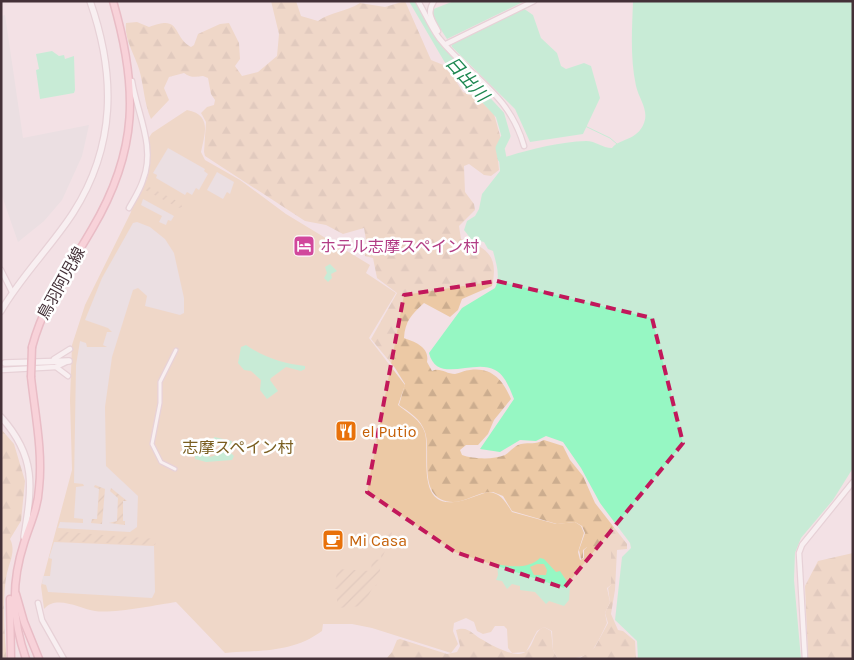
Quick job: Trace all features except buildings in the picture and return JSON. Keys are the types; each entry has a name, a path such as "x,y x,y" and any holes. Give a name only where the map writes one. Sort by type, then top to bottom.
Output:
{"main road":[{"name":"鳥羽阿児線","path":"26,659 15,621 14,586 23,544 33,519 40,488 38,441 31,378 32,347 47,303 93,228 115,180 125,151 131,102 129,65 113,1"},
{"path":"11,659 9,600 14,586"},
{"path":"14,586 24,622 39,659"}],"street":[{"path":"1,311 12,292 72,214 100,158 108,106 107,74 90,1"},
{"path":"418,1 440,39 508,109 518,127 524,146"},
{"path":"434,1 429,10 430,15 446,44"},
{"path":"446,44 534,1"},
{"path":"129,65 136,105 147,139 147,160 144,179 129,208"},
{"path":"1,270 12,292"},
{"path":"54,359 70,349"},
{"path":"175,469 161,462 152,444 160,403 160,382 176,350"},
{"path":"2,363 54,359 69,361"},
{"path":"1,370 56,367 69,361"},
{"path":"56,367 68,376"},
{"path":"1,417 16,434 23,447 29,470 30,489 23,544"},
{"path":"805,659 799,581 799,553 805,540 853,482"},
{"path":"38,603 42,620 64,659"}],"highlighted area":[{"path":"497,281 652,318 683,443 564,588 455,552 367,492 404,295"}],"green space":[{"path":"271,1 296,1 301,16 318,21 360,3 385,7 405,1 431,60 446,66 463,92 478,98 494,114 501,139 497,149 499,170 491,176 484,175 469,164 464,166 465,192 474,204 475,210 459,226 461,239 478,245 489,254 494,267 492,286 462,299 458,310 450,317 424,303 410,318 404,338 417,343 424,349 427,362 432,371 438,370 455,374 468,370 485,371 496,376 508,392 511,399 494,420 488,434 478,445 466,445 460,450 462,455 477,458 495,458 505,455 524,443 544,440 563,446 570,460 583,476 595,503 627,544 627,549 617,550 615,590 611,614 618,630 623,631 635,641 636,659 579,659 595,647 608,623 605,613 610,602 608,588 611,585 611,547 587,547 583,550 583,558 581,559 579,550 585,533 582,526 575,522 557,524 512,511 503,496 493,492 453,502 441,500 434,494 428,474 427,441 423,427 414,416 399,405 405,384 395,368 371,339 397,293 377,278 373,258 365,256 366,240 364,228 343,234 326,225 305,221 205,156 206,122 201,113 207,107 214,105 215,100 211,94 208,78 203,76 195,77 184,73 169,77 164,88 169,100 151,119 139,69 128,40 126,23 137,22 149,27 159,24 172,24 191,47 194,45 198,34 220,24 229,23 239,43 240,59 235,66 242,76 258,72 277,56 279,34"},
{"name":"志摩スペイン村","path":"187,110 195,112 203,120 205,132 201,152 205,160 240,180 286,214 370,265 366,273 396,293 369,338 405,385 398,405 414,417 423,428 426,442 427,476 429,487 434,496 442,501 454,502 488,492 502,498 512,512 556,524 575,522 581,526 584,533 578,552 580,560 584,558 584,550 587,547 611,547 611,585 607,588 610,602 605,613 607,623 590,652 569,659 558,659 553,650 552,631 544,627 537,631 526,652 512,653 508,648 507,629 504,626 495,626 491,632 483,634 477,631 474,622 466,618 454,623 453,631 458,644 451,653 372,628 352,624 323,624 322,631 311,638 288,647 264,651 225,653 176,602 102,612 62,603 49,605 44,609 41,586 72,470 70,400 72,345 85,305 131,212 132,205 147,179 148,139 152,133"},
{"path":"145,185 181,203 182,207 179,208 145,190"},
{"path":"1,429 14,444 25,481 21,521 10,539 12,543 11,560 5,582 4,616 7,659 1,659"},
{"path":"95,485 105,488 103,524 91,524 92,519 97,519 99,489 94,487"},
{"path":"111,488 127,501 123,521 125,521 125,525 109,523 117,521"},
{"path":"64,532 157,539 155,545 54,541"},
{"path":"392,532 382,559 378,582 376,586 374,585 363,606 337,608 337,589 335,589 337,569 371,571 372,559 381,560 382,533 385,535"},
{"path":"853,553 853,659 808,659 805,586 818,561"},
{"path":"544,627 551,631 553,650 558,659 386,659 392,652 397,640 400,639 447,654 457,652 460,646 456,630 460,629 467,630 486,642 511,653 524,653 531,646 537,633"}],"shaded area":[{"path":"454,1 523,2 447,39 432,16 431,10"},
{"path":"633,1 853,1 853,468 833,500 801,538 795,553 794,580 801,659 638,659 637,641 615,620 622,557 631,548 630,543 600,503 581,468 563,442 546,436 536,441 520,440 500,452 480,449 514,399 507,383 499,372 486,367 448,369 440,367 433,362 429,353 462,308 495,288 497,283 497,270 493,251 488,249 484,242 471,239 464,230 467,221 475,216 479,209 482,194 500,171 499,159 564,143 590,141 612,148 641,129 645,114 637,91 633,65"},
{"path":"523,8 533,15 541,38 557,53 561,66 566,69 584,63 591,66 600,98 583,134 530,142 515,109 452,47 451,43"},
{"path":"5,15 23,138 89,125 82,156 62,200 44,221 18,242 1,193 1,16"},
{"path":"52,51 59,56 64,55 65,59 74,56 75,90 74,93 40,99 36,70 39,69 36,54"},
{"path":"168,148 205,169 204,171 208,174 199,190 196,188 192,195 187,192 185,195 156,178 157,175 153,173"},
{"path":"217,172 234,182 230,194 227,192 223,199 207,190"},
{"path":"143,199 174,216 171,221 168,220 166,225 159,222 162,216 141,205"},
{"path":"137,222 150,227 165,239 174,253 184,298 184,313 180,315 145,306 147,296 138,288 133,290 112,357 105,407 106,466 138,496 137,527 130,532 58,528 60,522 83,523 83,519 74,518 76,487 84,486 83,484 74,483 76,365 80,341 86,343 87,347 107,347 103,345 107,332 112,332 108,328 85,320 102,278 133,223","holes":["95,485 105,489 102,524 91,523 92,519 97,519 99,489 94,487","111,488 127,501 123,501 123,521 125,521 125,525 109,523 117,521 118,498 110,491"]},
{"path":"330,264 337,271 331,274 332,278 328,282 324,278 327,273 325,267"},
{"path":"246,345 282,362 305,366 305,369 301,371 286,367 271,378 270,380 278,391 267,399 260,390 261,380 251,371 244,370 238,363 241,347"},
{"path":"214,437 232,441 229,451 234,456 232,460 206,462 195,459 195,456 204,452 210,457 219,454 221,448 218,442 213,441"},
{"path":"54,542 154,546 155,592 152,598 48,592 46,585 42,584 43,576 50,576 52,559 49,558"},
{"path":"540,558 544,559 556,572 560,571 570,586 569,600 564,606 549,601 546,604 535,592 520,590 520,586 512,584 507,589 502,581 496,580 498,575 497,564 525,566 536,562","holes":["544,564 547,570 546,575 534,575 530,567"]}],"waterway":[{"name":"日出川","path":"414,1 448,59 500,115 506,136 500,148 502,158"},
{"path":"585,126 610,138 617,144"}],"place":[{"name":"ホテル志摩スペイン村","path":"304,246"},
{"name":"el Putio","path":"346,431"},
{"name":"Mi Casa","path":"333,540"}]}
